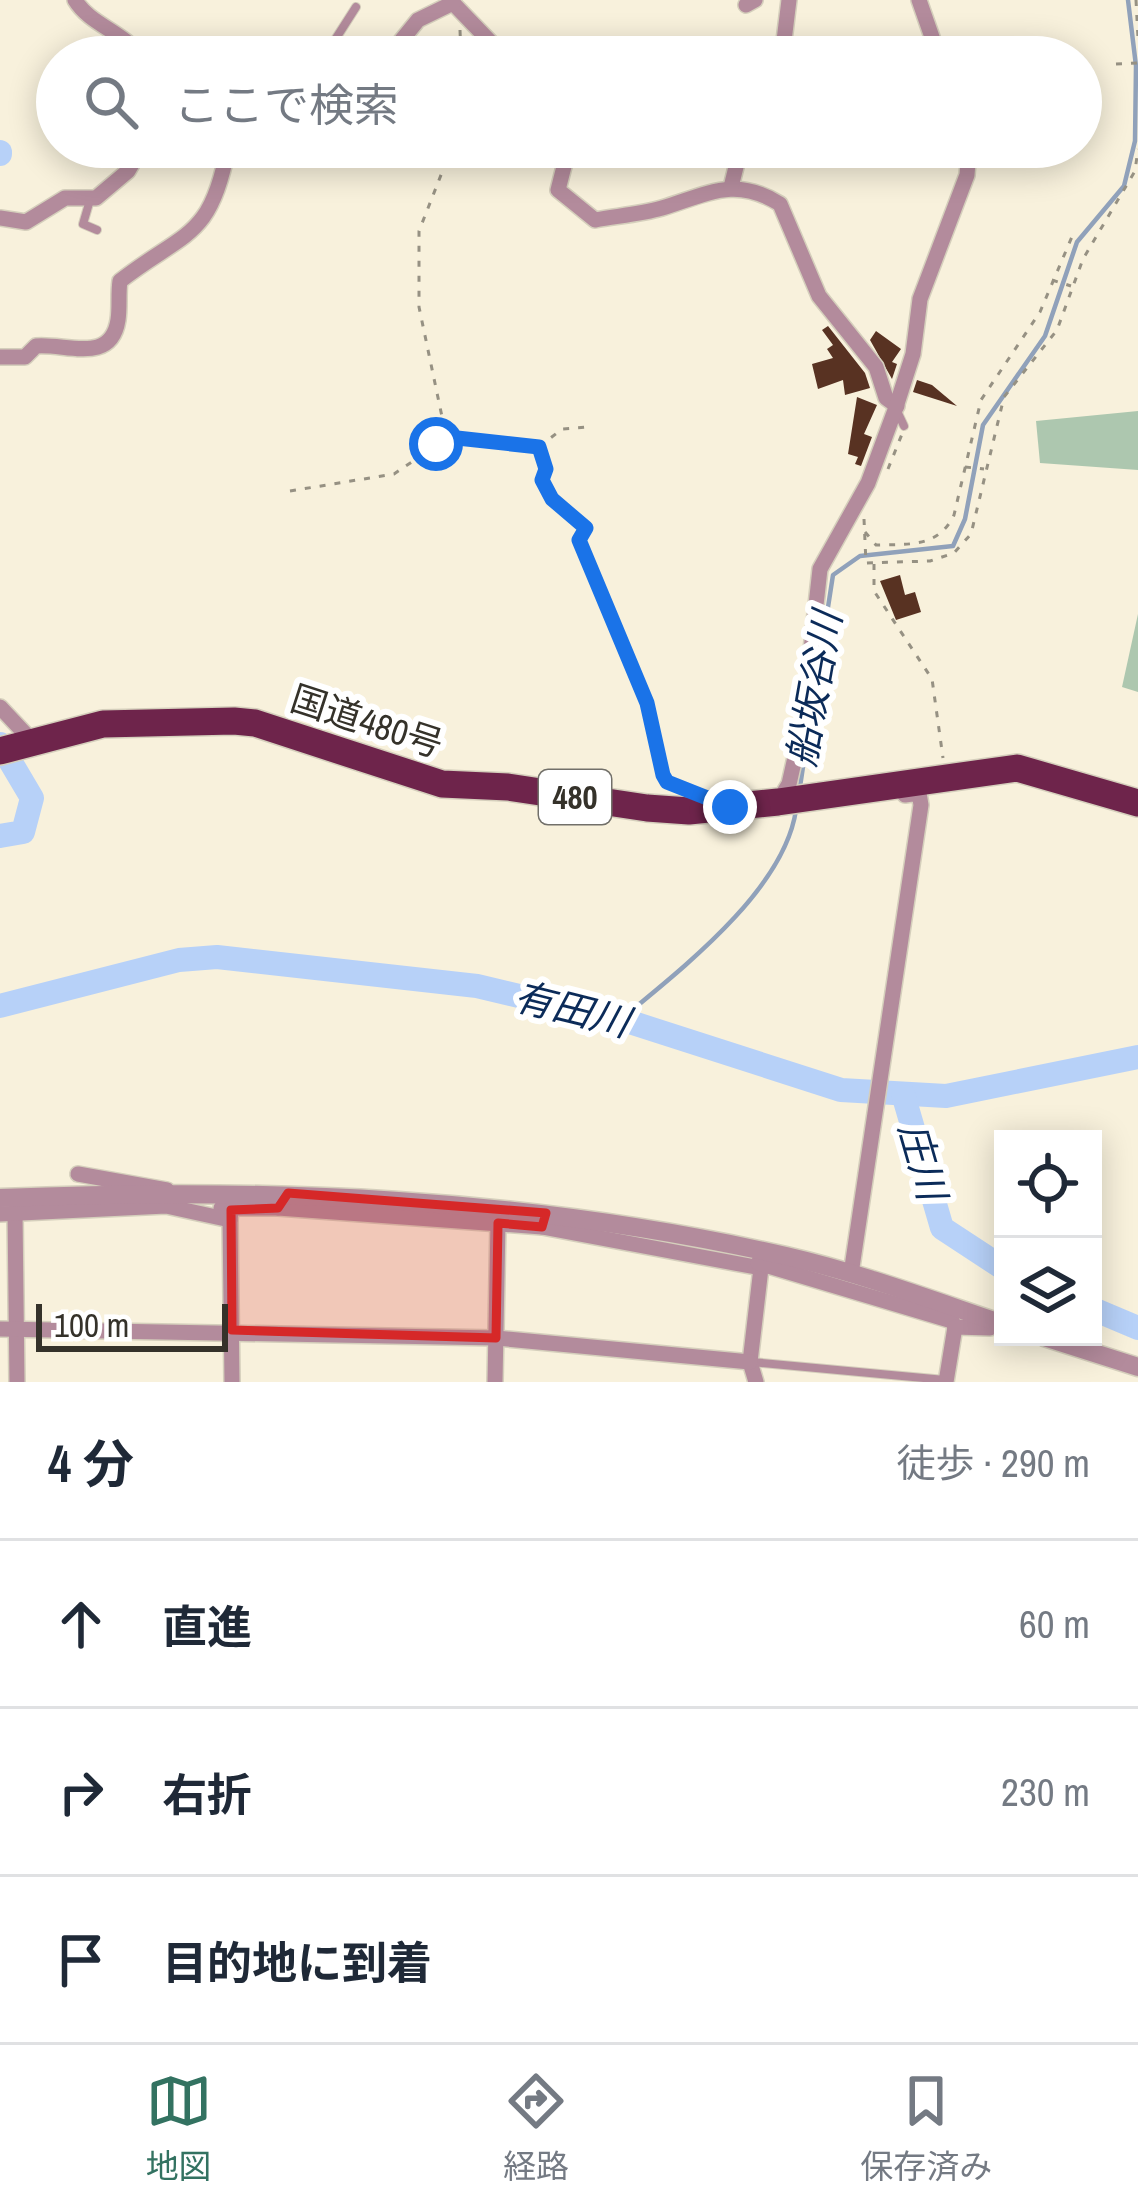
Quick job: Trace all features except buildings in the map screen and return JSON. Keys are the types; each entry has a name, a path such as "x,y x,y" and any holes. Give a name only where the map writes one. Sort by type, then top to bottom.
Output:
{"highway":[{"name":"国道480号","path":"16,746 103,724 255,723 442,784 689,811 1017,768 1138,803"}],"street":[{"path":"75,0 82,11 125,36"},
{"path":"785,36 789,0"},
{"path":"919,0 932,36"},
{"path":"405,36 418,20 454,4 485,36"},
{"path":"0,218 26,222 64,198 91,198 130,168"},
{"path":"0,357 25,357 36,346 95,350 106,344 115,331 120,281 178,246 198,226 218,190 223,168"},
{"path":"564,168 558,190 596,220 660,209 710,189 731,187 762,193 780,204 819,296 876,368 886,398 899,414"},
{"path":"731,187 736,168"},
{"path":"778,802 789,784 803,722 820,569 868,483 899,414 920,298 968,168"},
{"path":"0,707 16,746"},
{"path":"843,791 854,802 919,793 921,805 852,1269"},
{"path":"78,1174 170,1191 544,1220 713,1241 852,1269 994,1321"},
{"path":"0,1198 170,1191"},
{"path":"170,1191 172,1198 231,1215"},
{"path":"17,1382 8,1329 8,1213 166,1206 231,1215 283,1200 498,1223 544,1220 920,1308 955,1327 994,1326"},
{"path":"231,1215 232,1382"},
{"path":"495,1382 498,1223"},
{"path":"713,1241 718,1251 761,1268"},
{"path":"756,1382 750,1362 761,1268"},
{"path":"945,1381 955,1327"},
{"path":"8,1329 496,1338 750,1362"},
{"path":"1072,1346 1138,1367"}],"lane":[{"path":"337,36 356,7"},
{"path":"91,198 83,224 97,230"},
{"path":"750,1362 945,1381"}],"path":[{"path":"1136,0 1138,38"},
{"path":"454,4 458,36"},
{"path":"1116,64 1138,63"},
{"path":"1074,232 1050,279 1040,312 981,400 954,515 934,540 876,544 864,534 866,563 930,561 954,553 971,534 1004,397 1057,330 1083,260 1135,171 1138,148"},
{"path":"444,168 418,231 419,308 448,437"},
{"path":"1050,279 1073,286"},
{"path":"539,447 551,434 588,427"},
{"path":"290,491 394,474 448,437 539,447"},
{"path":"539,447 546,469 542,480 552,499 586,528 579,540 647,703 663,775 667,782 700,794"},
{"path":"965,466 986,469"},
{"path":"874,562 874,591 916,663 932,679 948,775"}],"highlighted area":[{"path":"288,1193 546,1213 542,1227 498,1223 496,1338 232,1330 231,1210 278,1208"}],"green space":[{"path":"1138,411 1138,470 1040,463 1036,421"},
{"path":"1138,614 1138,692 1122,687"}],"waterway":[{"name":"船坂谷川","path":"813,704 833,575 860,556 953,546 965,519 983,425 1045,336 1077,242 1124,186 1135,141 1136,66 1128,0"},
{"name":"船坂谷川","path":"800,787 808,733"},
{"path":"0,744 32,798 23,832 0,836"},
{"name":"船坂谷川","path":"620,1020 699,953 751,899 772,870 796,810"},
{"name":"有田川","path":"0,1006 179,960 217,957 477,986 633,1023 841,1090 946,1096 1138,1057"},
{"name":"庄川","path":"903,1094 942,1228 994,1262"},
{"name":"庄川","path":"1102,1313 1138,1328"}],"route":[{"path":"436,444 448,437 539,447 546,469 542,480 552,499 586,528 579,540 647,703 663,775 667,782 730,807"}]}
